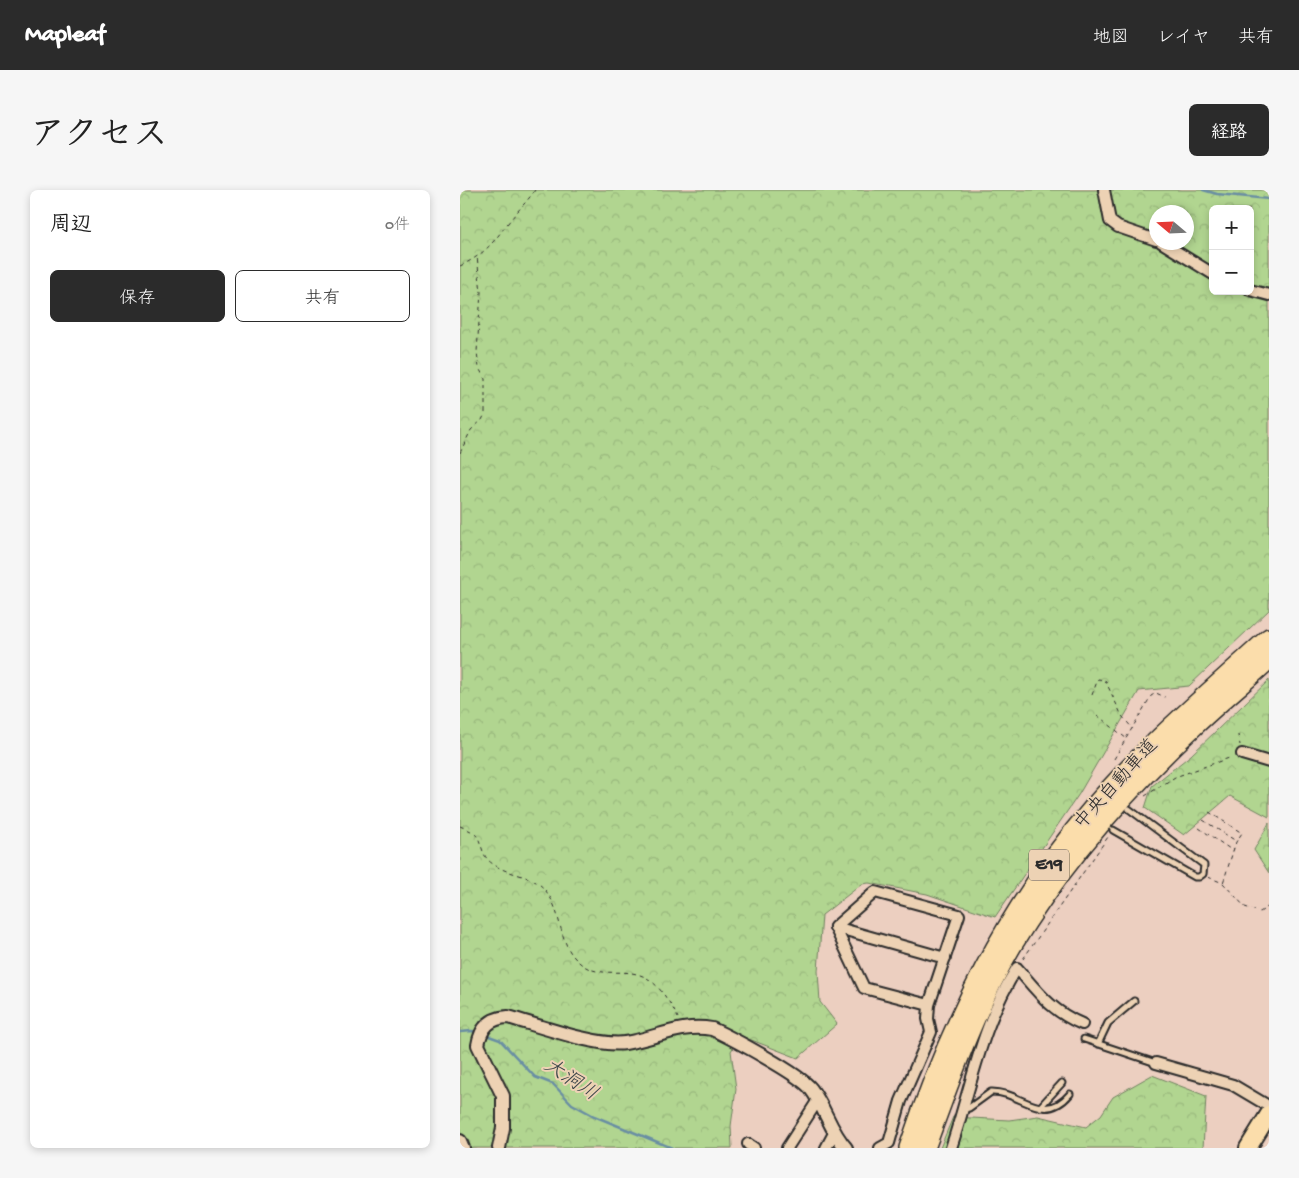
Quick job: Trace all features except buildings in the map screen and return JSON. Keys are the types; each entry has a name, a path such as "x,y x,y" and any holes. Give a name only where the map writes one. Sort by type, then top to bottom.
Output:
{"highway":[{"name":"中央自動車道","path":"909,1148 926,1099 959,1017 999,939 1027,895 1094,807 1121,776 1152,745 1269,638"},
{"name":"中央自動車道","path":"925,1148 967,1036 988,991 1011,948 1039,904 1075,855 1133,787 1194,725 1269,659"},
{"path":"1248,1148 1268,1105"},
{"path":"1261,1148 1269,1135"}],"street":[{"path":"1104,190 1110,221 1118,227 1149,238"},
{"path":"1174,250 1209,272"},
{"path":"1254,291 1269,295"},
{"path":"1242,754 1269,762"},
{"path":"835,928 875,892 959,915 929,1005 928,1019 931,1032 901,1101 889,1143 880,1148"},
{"path":"835,928 945,958"},
{"path":"835,928 864,988 929,1005"},
{"path":"951,1148 964,1108 968,1083 991,1015 1000,995 1017,968 1050,1006 1062,1016 1082,1024"},
{"path":"499,1148 503,1128 503,1096 478,1045 486,1025 498,1018 508,1017 595,1042 624,1043 698,1026 723,1034 810,1087 834,1133 846,1148"},
{"path":"1156,1062 1233,1085 1268,1105"},
{"path":"787,1148 818,1100"},
{"path":"826,1148 834,1133"},
{"path":"460,1141 462,1148"}],"lane":[{"path":"1113,830 1195,877 1203,874 1204,865 1130,809"},
{"path":"1098,1044 1108,1023 1134,1001"},
{"path":"1084,1039 1156,1062"},
{"path":"1040,1107 1062,1083"},
{"path":"964,1108 969,1108 986,1094 996,1092 1040,1107 1054,1108 1070,1094"}],"path":[{"path":"460,266 473,260 494,244 509,221 535,190"},
{"path":"460,453 471,430 482,420 485,414 484,379 479,368 477,352 481,292 477,256"},
{"path":"1092,695 1098,679 1105,680 1122,716 1133,729"},
{"path":"1114,759 1151,696 1156,693 1165,697"},
{"path":"1097,715 1127,739"},
{"path":"1208,812 1242,833 1236,842 1223,883"},
{"path":"1204,820 1236,842"},
{"path":"460,826 474,833 480,843 484,857 494,866 538,881 549,895 573,957 588,969 604,973 645,977 672,1005 683,1028"},
{"path":"1199,828 1233,851"},
{"path":"1203,874 1223,883 1250,911 1260,912 1269,906"}],"green space":[{"path":"460,190 1269,190 1269,610 1189,686 1139,691 1079,794 995,917 927,894 869,883 862,884 822,915 818,971 820,1002 837,1024 798,1058 741,1036 731,1051 736,1089 731,1126 732,1148 460,1148"},
{"path":"1269,680 1269,817 1230,796 1184,835 1145,808 1152,786 1191,755"},
{"path":"1269,823 1269,873 1254,850"},
{"path":"1152,1075 1206,1096 1203,1148 940,1148 953,1117 1009,1120 1038,1116 1086,1127 1101,1115 1113,1097"}],"waterway":[{"path":"1203,190 1217,194 1269,199"},
{"name":"大洞川","path":"460,1032 478,1032"},
{"name":"大洞川","path":"486,1035 500,1040 535,1077 553,1084 572,1104 594,1116 672,1148"}]}
